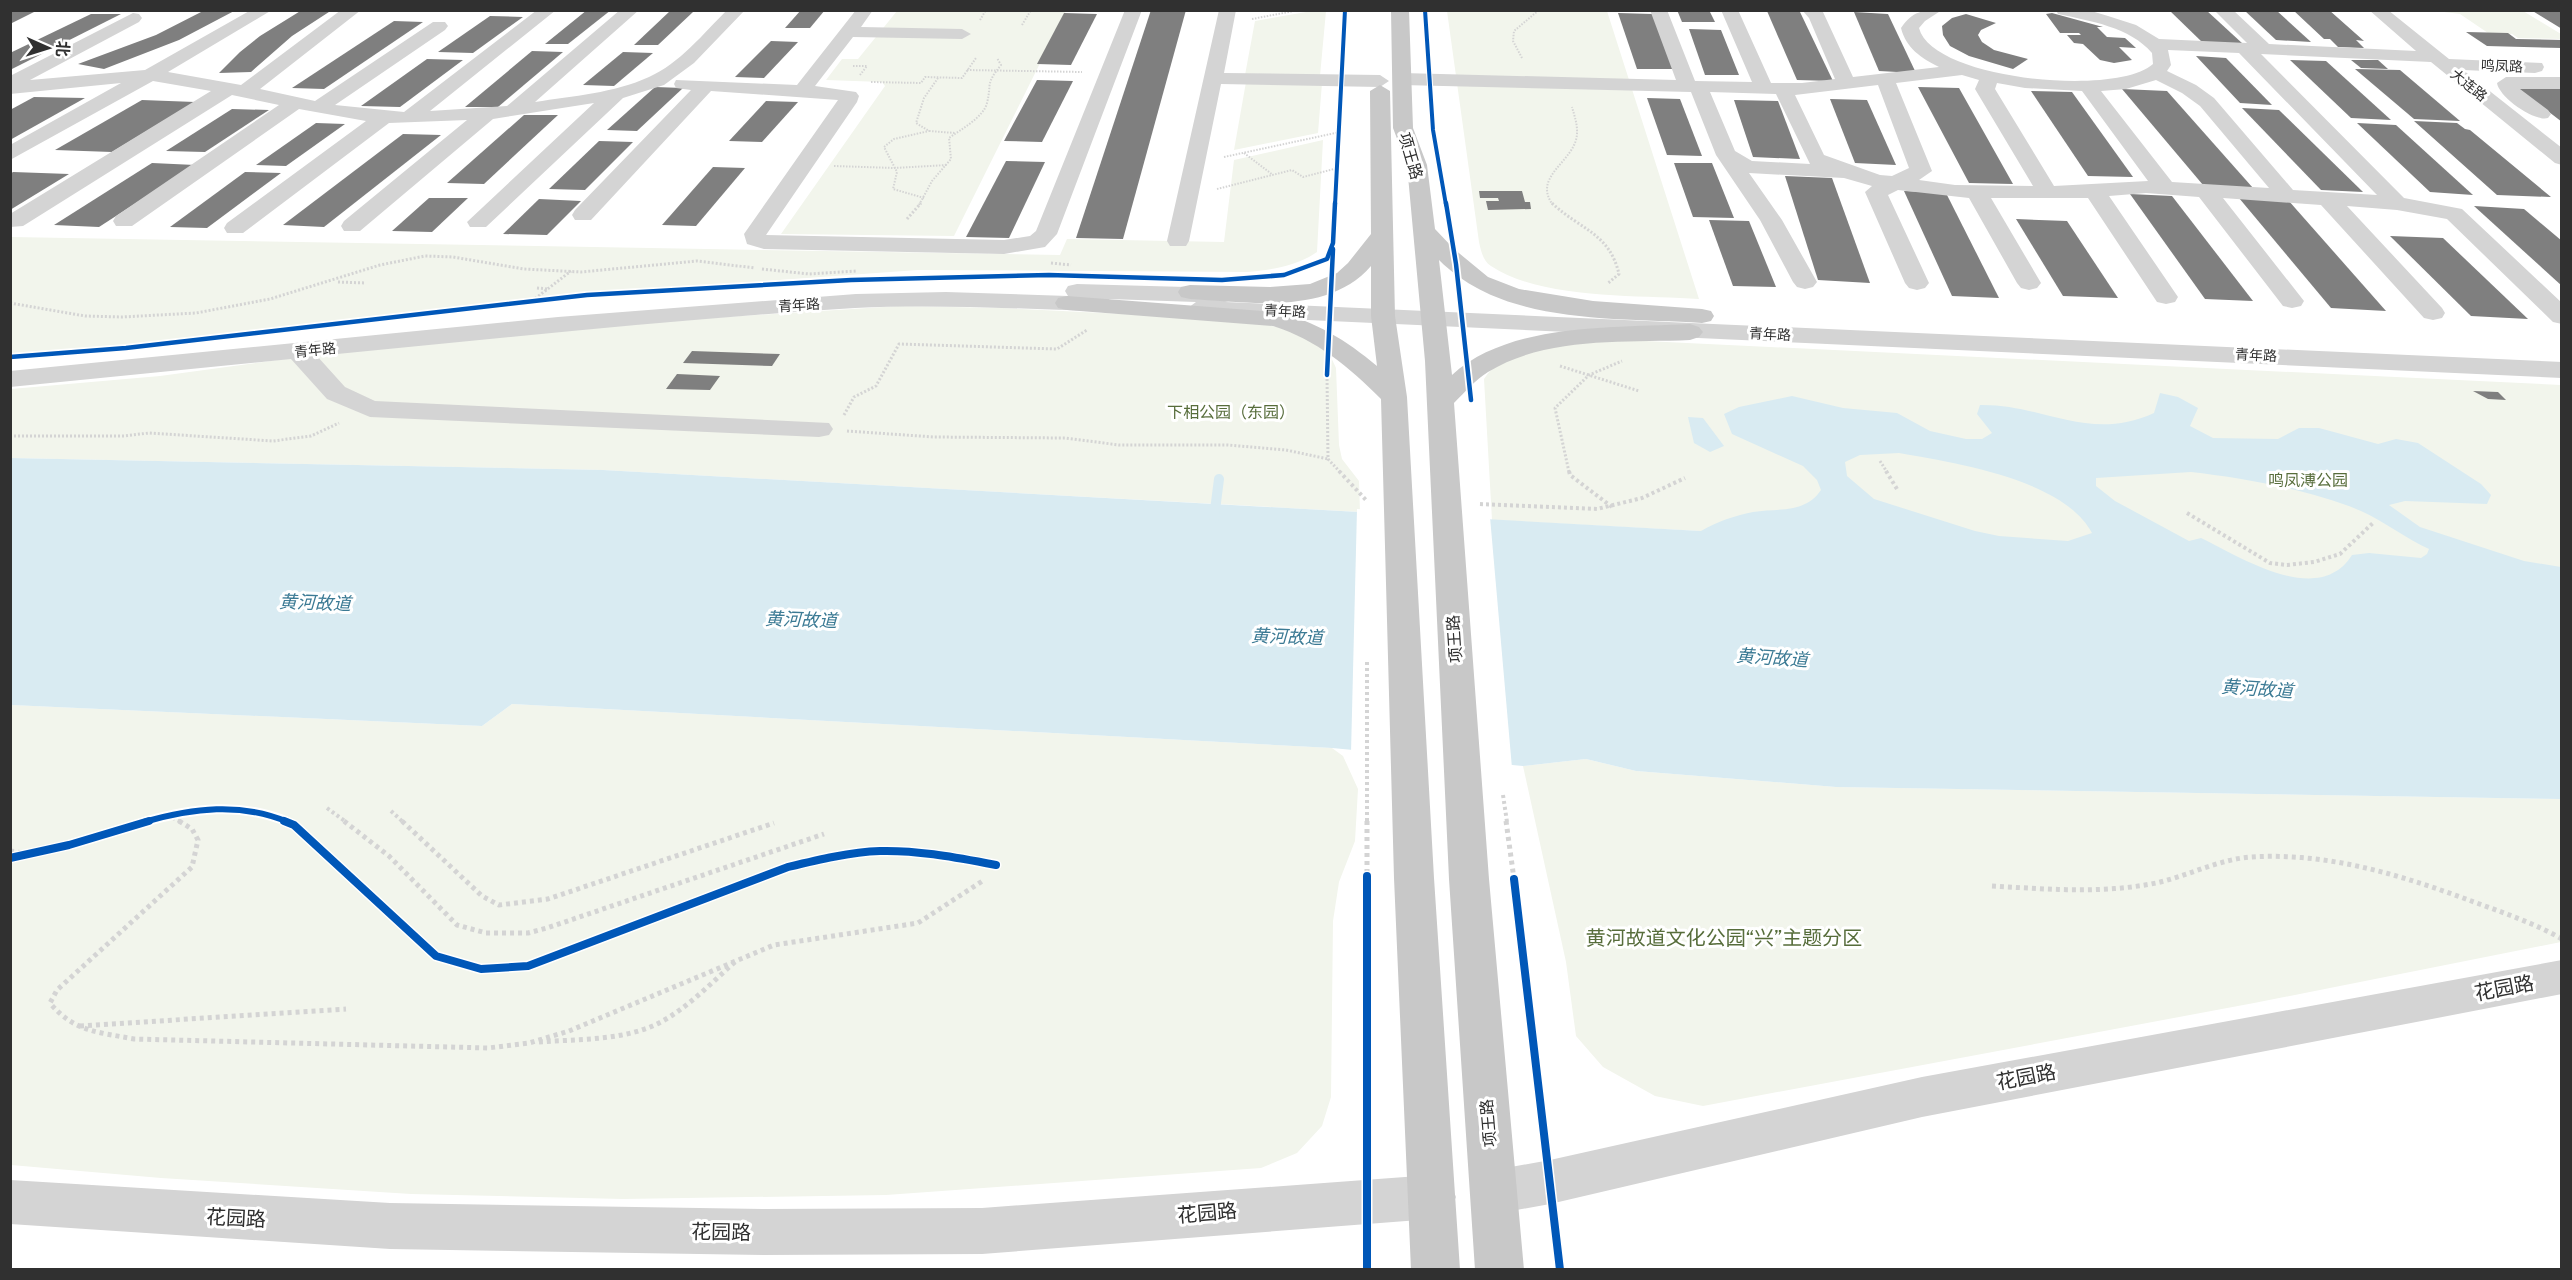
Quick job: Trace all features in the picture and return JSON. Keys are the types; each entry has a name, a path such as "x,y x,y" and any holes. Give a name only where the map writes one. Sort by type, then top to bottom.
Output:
{"main road":[{"name":"项王路","path":"1400,10 1391,80 1383,232 1383,308 1395,397 1384,501 1414,878 1436,1269"},
{"name":"项王路","path":"1379,58 1391,80 1403,128 1417,165 1424,230 1440,401 1469,879 1500,1269"},
{"path":"1424,230 1463,270 1500,290 1551,303 1707,324"},
{"path":"1075,297 1298,292 1344,279 1363,260 1383,232"},
{"path":"1075,297 1276,319 1305,327 1353,357 1395,397"},
{"path":"1440,401 1479,366 1543,343 1707,324"}],"street":[{"path":"10,154 264,10"},
{"path":"15,221 237,90 353,10"},
{"path":"408,118 548,10"},
{"path":"511,112 631,10"},
{"path":"10,88 150,75 237,90 317,108 384,117 408,118 511,112 616,94 657,81 688,58 737,10"},
{"path":"808,91 805,87 865,10"},
{"path":"657,81 849,96 755,239 764,242 860,245 1024,246 1037,242 1046,234 1134,10"},
{"path":"1658,10 1726,155 1772,220 1805,282"},
{"path":"1729,10 1816,159 1847,172 1893,183 1976,191 2047,192 2165,188 2397,203 2454,214 2562,317"},
{"path":"1810,10 1817,16 1847,84"},
{"path":"1900,10 1917,19"},
{"path":"1934,10 1917,19 1910,28 1914,42 1933,56 1964,69 1990,76 2046,86 2088,87 2124,84 2150,76 2162,65 2160,52 2152,44 2120,25 2064,10"},
{"path":"2222,10 2254,49 2397,203"},
{"name":"大连路","path":"2377,10 2562,159"},
{"path":"10,83 133,18"},
{"path":"1178,241 1227,18"},
{"path":"317,108 439,26"},
{"path":"849,32 962,34"},
{"name":"鸣凤路","path":"2152,44 2562,68"},
{"path":"1213,78 1774,89 1847,84 1964,69"},
{"path":"2154,72 2189,89 2207,102 2287,196"},
{"path":"1990,76 1985,89 2047,192"},
{"path":"1885,79 1921,171 1876,192 1917,283"},
{"path":"2552,122 2507,88 2506,83 2562,83"},
{"path":"583,215 705,86"},
{"path":"2088,87 2165,188"},
{"path":"478,222 616,94"},
{"path":"124,221 296,102"},
{"path":"352,226 487,114"},
{"path":"235,228 384,117"},
{"path":"1726,155 1747,167 1847,172"},
{"path":"2093,189 2166,297"},
{"path":"1976,191 2029,283"},
{"path":"2206,191 2292,301"},
{"path":"2327,198 2433,313"},
{"name":"青年路","path":"10,367 530,305 868,289 1383,308 2562,370"},
{"name":"青年路","path":"10,379 569,324 856,301 1075,297"},
{"name":"青年路","path":"1707,324 2562,357"},
{"path":"298,351 336,393 370,409 827,430"},
{"name":"花园路","path":"1494,1192 1550,1182 1922,1097 2562,977"},
{"name":"花园路","path":"10,1202 224,1218 390,1226 775,1232 982,1231 1432,1197"}],"path":[{"path":"1022,25 1031,10"},
{"path":"1227,18 1299,10"},
{"path":"1539,10 1514,31 1513,41 1521,57 1569,103 1578,120 1578,143 1548,181 1547,195 1555,206 1595,231 1611,250 1618,263 1619,274 1604,286"},
{"path":"866,81 921,83 925,77 962,78 976,58"},
{"path":"905,221 924,198 932,181 951,159 952,149 949,138 978,116 987,105 988,81 1001,65 997,58"},
{"path":"823,65 867,66 855,81"},
{"path":"968,70 1110,73"},
{"path":"938,77 930,85 915,118 920,128 955,133"},
{"path":"1340,141 1344,81"},
{"path":"924,198 894,189 896,184 894,168 885,154 886,142 929,131"},
{"path":"1194,164 1340,132"},
{"path":"1244,153 1273,175"},
{"path":"1337,179 1339,159"},
{"path":"803,165 894,168 947,165"},
{"path":"1187,196 1292,170 1303,177 1338,168"},
{"path":"10,303 85,317 125,319 166,317 267,301 335,282 379,266 426,256 459,258 516,269 572,271 603,271 700,260 785,274 861,271"},
{"path":"1049,263 1072,265"},
{"path":"530,305 572,271"},
{"path":"805,282 840,280"},
{"path":"335,282 366,283"},
{"path":"537,288 548,289"},
{"path":"827,430 854,397 876,386 899,344 1058,349 1093,325"},
{"path":"1328,459 1329,341"},
{"path":"1612,507 1570,475 1555,408 1589,375 1626,359"},
{"path":"1323,365 1328,375"},
{"path":"1557,365 1639,391"},
{"path":"10,436 124,436 149,433 273,441 311,436 370,409"},
{"path":"827,430 934,437 1065,438 1119,446 1190,443 1286,450 1328,459 1384,501"},
{"path":"1880,461 1897,489"},
{"path":"1480,504 1597,509 1650,497 1685,478"},
{"path":"2187,513 2270,563 2282,566 2294,566 2341,553 2374,522"},
{"path":"1366,774 1367,887"},
{"path":"1503,789 1516,890"},
{"path":"327,808 389,856 457,925 486,933 528,933 547,928 824,834"},
{"path":"391,811 482,896 499,905 548,899 774,823"},
{"path":"158,818 181,812"},
{"path":"167,815 192,827 199,839 199,852 192,867 179,881 57,990 50,1003 55,1012 79,1026 134,1039 164,1041 488,1048 615,1035 648,1028 671,1013 741,957"},
{"path":"10,851 30,854"},
{"path":"10,858 42,851"},
{"path":"1992,886 2113,888 2155,883 2229,860 2253,857 2305,859 2345,864 2441,890 2533,924 2562,939"},
{"path":"529,1043 568,1031 741,957 788,942 918,922 984,880"},
{"path":"79,1026 346,1009"}],"green space":[{"path":"897,11 1066,11 954,236 781,234 885,86 882,82 826,80 842,59 858,59"},
{"path":"1312,11 1326,11 1320,76 1245,75 1255,21"},
{"path":"1447,11 1607,11 1699,299 1621,296 1564,290 1512,277 1486,261 1479,242"},
{"path":"2436,11 2523,11 2561,34 2561,39 2518,38 2512,34 2488,33 2460,14"},
{"path":"1246,82 1322,83 1318,133 1234,150"},
{"path":"1323,140 1317,252 1292,264 1265,270 1247,272 918,270 586,294 138,344 11,355 11,237 1060,255 1067,239 1224,242 1234,160"},
{"name":"下相公园（东园）","path":"899,306 1002,308 1246,320 1295,331 1329,353 1336,368 1339,445 1342,459 1359,481 1360,512 603,470 11,458 11,389 160,376 343,351 617,324"},
{"name":"鸣凤溥公园","path":"1604,339 2561,385 2561,578 2305,589 1701,531 1492,520 1484,379 1494,367 1522,352"},
{"path":"512,704 1332,748 1343,756 1358,789 1355,841 1339,882 1333,921 1331,1097 1322,1126 1297,1153 1261,1168 886,1195 623,1199 411,1194 161,1178 11,1165 11,705 482,726"},
{"name":"黄河故道文化公园“兴”主题分区","path":"1586,759 1636,771 1836,787 2561,799 2561,942 2254,1003 1703,1106 1655,1096 1603,1067 1576,1036 1566,962 1523,766"}],"water":[{"name":"黄河故道","path":"2160,393 2178,397 2198,408 2190,426 2213,438 2278,439 2299,428 2319,428 2378,444 2396,439 2418,443 2481,484 2491,495 2487,504 2405,501 2389,505 2420,527 2524,561 2561,567 2561,799 1836,787 1636,771 1586,759 1523,766 1332,748 512,704 482,726 11,705 11,458 603,470 1701,531 1733,517 1799,506 1815,498 1821,490 1817,480 1803,466 1732,434 1724,414 1739,407 1792,396 1843,408 1897,413 1930,431 1966,439 1982,439 1992,433 1977,414 1980,405 2003,406 2067,420 2108,424 2130,421 2154,413","holes":["1899,453 1977,468 2033,487 2057,499 2078,514 2092,533 2068,541 1999,536 1975,531 1874,499 1847,476 1845,462 1860,455","2191,472 2277,486 2321,497 2370,515 2429,549 2427,554 2421,558 2369,553 2352,555 2338,570 2320,577 2300,578 2257,566 2201,538 2189,541 2115,501 2096,486 2096,478"]},
{"path":"1688,417 1703,418 1724,446 1710,452 1694,443"}],"pier":[{"path":"1357,509 1490,517 1512,768 1351,753"}],"building":[{"path":"10,10 38,10 10,24"},
{"path":"205,10 236,10 179,40 104,69 78,64 156,35"},
{"path":"302,10 332,10 292,36 251,72 219,73 260,36"},
{"path":"587,10 611,10 568,44 545,44"},
{"path":"801,10 825,10 810,28 785,28"},
{"path":"1151,10 1186,10 1123,239 1076,238"},
{"path":"1677,10 1709,10 1715,22 1682,22"},
{"path":"2169,10 2206,10 2243,44 2203,43"},
{"path":"2244,10 2276,10 2311,42 2276,40"},
{"path":"2293,10 2329,10 2364,41 2356,40 2364,48 2338,47 2330,39 2324,39"},
{"path":"2531,10 2562,10 2562,29"},
{"path":"670,11 693,12 658,45 634,45"},
{"path":"1767,11 1800,12 1833,81 1797,80"},
{"path":"1854,12 1888,14 1916,73 1879,71"},
{"path":"1064,13 1097,14 1071,65 1037,64"},
{"path":"1618,13 1653,14 1675,69 1637,69"},
{"path":"2052,13 2103,27 2097,27 2107,37 2125,38 2136,48 2119,47 2132,60 2114,63 2100,60 2083,44 2074,43 2067,35 2081,35 2079,33 2060,33 2046,14"},
{"path":"91,14 121,14 10,70 10,53"},
{"path":"1966,14 1996,23 1981,30 1978,35 1982,42 1994,50 2028,59 2013,69 1969,56 1950,46 1943,35 1942,26 1952,18"},
{"path":"490,16 523,17 473,53 438,52"},
{"path":"394,21 423,22 324,89 292,88"},
{"path":"1689,29 1721,30 1739,75 1705,75"},
{"path":"2466,32 2508,33 2516,39 2562,40 2562,48 2487,46"},
{"path":"771,41 798,42 764,78 735,77"},
{"path":"532,51 563,52 498,107 465,107"},
{"path":"623,52 653,53 614,86 583,85"},
{"path":"2196,56 2226,58 2272,105 2240,103"},
{"path":"427,59 463,60 400,107 361,106"},
{"path":"2290,60 2326,61 2391,120 2351,118"},
{"path":"2351,60 2378,60 2388,69 2361,68"},
{"path":"2355,69 2400,70 2460,121 2414,119"},
{"path":"1037,80 1073,81 1042,142 1004,141"},
{"path":"655,87 683,88 637,131 607,130"},
{"path":"1918,87 1959,88 2013,184 1969,183"},
{"path":"2562,87 2562,122 2519,89 2523,89"},
{"path":"2122,89 2167,91 2253,188 2203,185"},
{"path":"2031,91 2072,92 2133,177 2088,176"},
{"path":"34,97 85,98 10,140 10,110"},
{"path":"1647,98 1680,99 1702,156 1667,155"},
{"path":"1830,99 1867,100 1896,165 1855,163"},
{"path":"142,100 195,102 112,152 55,150"},
{"path":"1734,100 1778,101 1800,159 1753,157"},
{"path":"766,101 798,102 762,142 729,141"},
{"path":"2242,108 2279,110 2363,192 2321,190"},
{"path":"232,109 269,110 205,152 166,151"},
{"path":"524,115 558,115 484,184 447,183"},
{"path":"2414,121 2457,123 2470,130 2551,197 2497,195"},
{"path":"316,123 345,124 286,166 256,165"},
{"path":"2357,123 2396,125 2473,195 2430,192"},
{"path":"403,134 441,135 324,227 283,225"},
{"path":"599,141 633,142 585,190 549,189"},
{"path":"1006,161 1045,162 1009,238 966,237"},
{"path":"152,163 195,165 99,227 54,225"},
{"path":"1674,163 1712,163 1734,218 1693,217"},
{"path":"713,167 745,168 696,226 662,225"},
{"path":"13,172 69,174 10,210 10,174"},
{"path":"245,172 281,173 207,228 170,227"},
{"path":"1785,176 1832,178 1870,283 1818,280"},
{"path":"1479,191 1522,191 1525,202 1530,202 1531,209 1488,210 1486,201 1499,201 1498,198 1480,198"},
{"path":"1904,191 1946,193 1999,298 1952,296"},
{"path":"2130,194 2172,196 2253,301 2205,299"},
{"path":"429,198 468,198 432,232 392,231"},
{"path":"2239,198 2288,200 2386,311 2331,308"},
{"path":"539,199 581,201 547,235 503,234"},
{"path":"2474,206 2524,209 2562,241 2562,286"},
{"path":"2016,219 2067,221 2118,298 2063,296"},
{"path":"1709,220 1749,221 1776,287 1733,286"},
{"path":"2390,236 2443,238 2528,319 2471,316"},
{"path":"692,351 780,354 772,366 683,363"},
{"path":"677,374 720,376 710,390 666,389"},
{"path":"2473,391 2498,392 2506,400 2488,399"}],"waterway":[{"path":"1214,518 1219,479"}],"cycle path":[{"path":"10,357 126,348 587,295 851,280 1049,275 1222,280 1284,275 1327,259 1333,243 1345,10"},
{"path":"1425,10 1433,130 1456,264 1471,400"},
{"path":"1327,375 1333,249"},
{"path":"10,858 69,845 158,818 186,812 213,808 240,809 267,814 294,825 436,956 481,969 528,966 788,867 812,861 880,851 942,855 996,865"},
{"path":"1367,876 1367,1270"},
{"path":"1514,879 1560,1270"}]}
